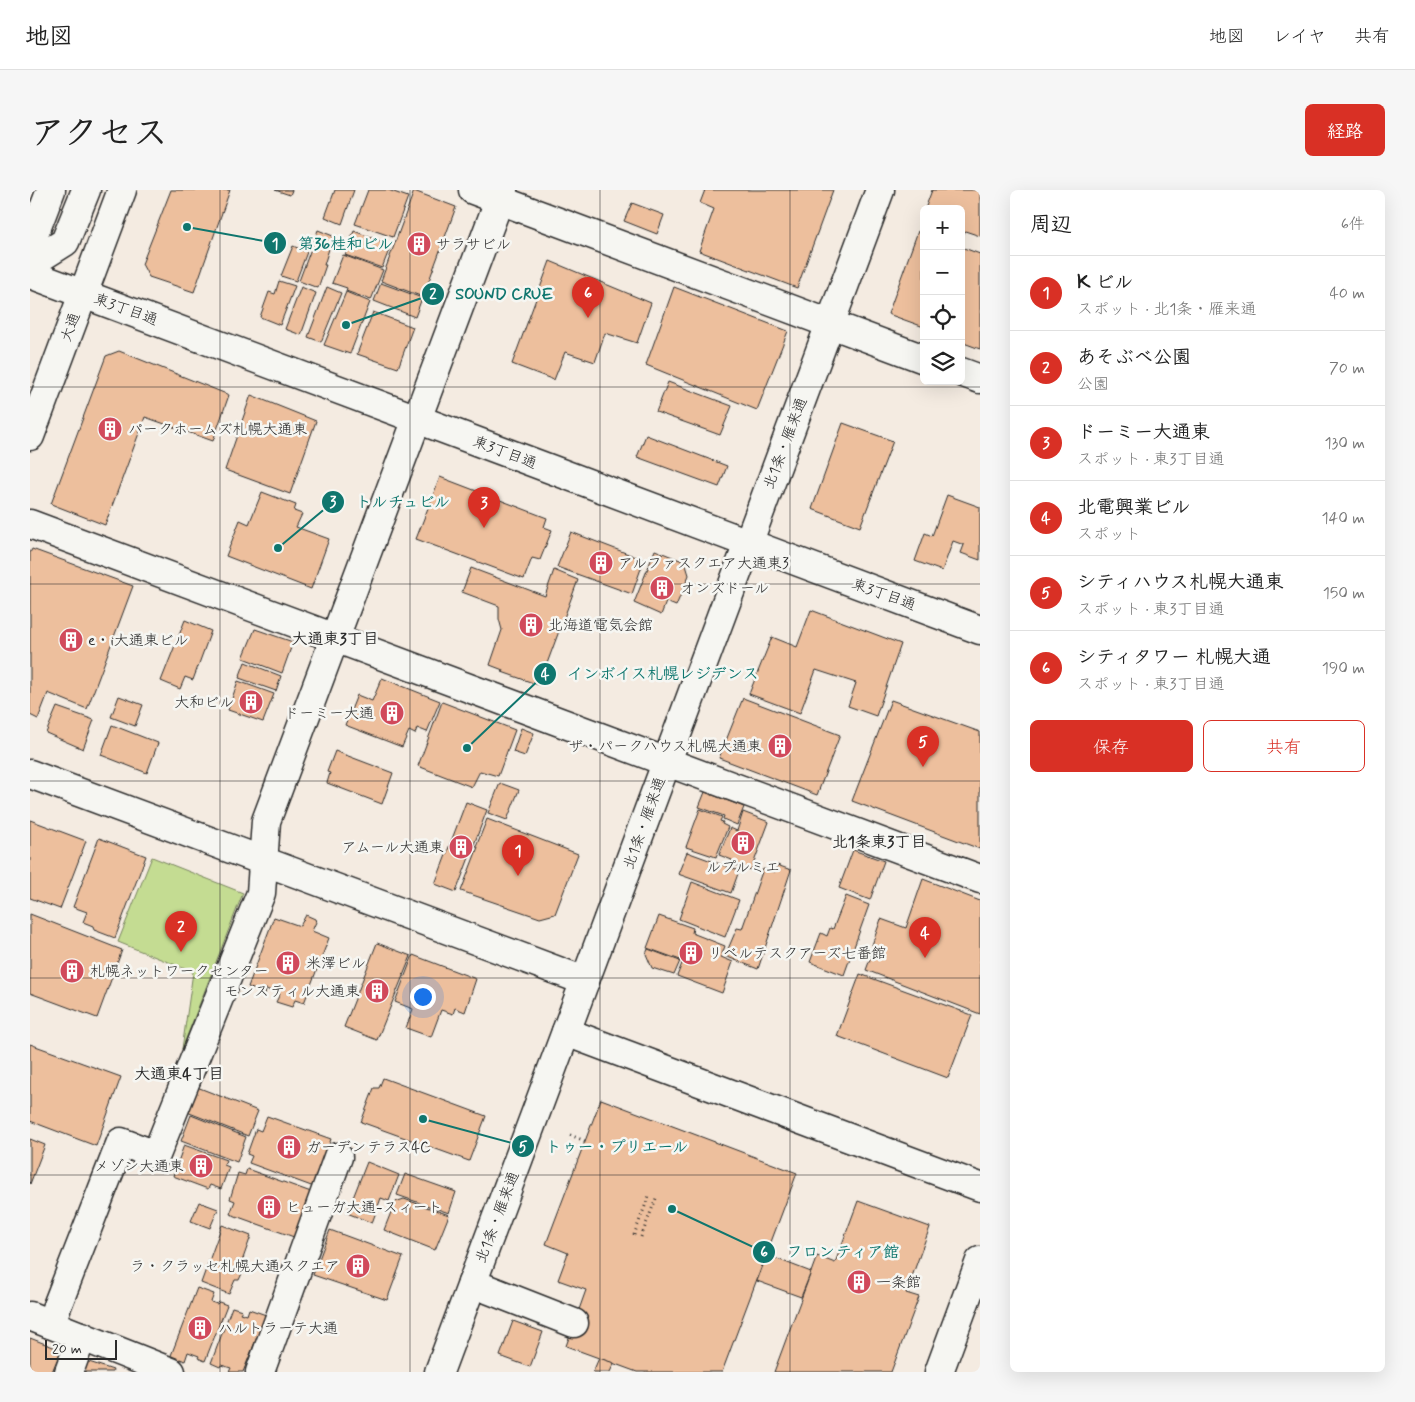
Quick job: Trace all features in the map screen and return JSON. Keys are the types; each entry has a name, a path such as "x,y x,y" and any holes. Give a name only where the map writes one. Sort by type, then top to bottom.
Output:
{"main road":[{"path":"30,245 51,190"},
{"path":"30,264 65,242 86,190"},
{"name":"大通","path":"30,436 122,190"},
{"path":"473,190 501,195 830,324 920,357"},
{"name":"北1条・雁来通","path":"439,1372 880,190"},
{"path":"171,1372 40,1320 122,1142 156,1155 261,894 266,822 501,195"},
{"path":"65,242 82,293"},
{"name":"東3丁目通","path":"30,274 980,630"},
{"path":"965,373 980,379"},
{"path":"30,524 980,879"},
{"path":"30,774 585,981"},
{"path":"566,1032 980,1187"},
{"path":"260,1372 338,1158"},
{"path":"939,1372 980,1261"},
{"path":"472,1283 574,1323"},
{"path":"69,1372 82,1336"}],"path":[{"path":"570,1135 585,1141"},
{"path":"634,1235 650,1194"},
{"path":"641,1238 657,1196"}],"green space":[{"path":"152,857 243,893 182,1049 193,972 118,942"}],"building":[{"path":"171,190 230,190 194,292 149,277 142,264"},
{"path":"275,190 292,190 290,195"},
{"path":"335,190 354,190 342,224 325,217"},
{"path":"368,190 388,190 408,197 393,237 355,224"},
{"path":"705,190 833,190 797,288 699,251 714,209 700,203"},
{"path":"932,190 980,190 980,236 965,231 965,205 926,205"},
{"name":"サラサビル","path":"414,191 456,207 423,297 381,281"},
{"path":"632,203 664,215 657,234 624,221"},
{"path":"318,230 333,236 318,288 299,281"},
{"path":"354,231 391,245 382,268 345,255"},
{"path":"918,231 920,232 920,326 888,314"},
{"path":"293,246 307,252 296,281 281,276"},
{"path":"965,248 980,254 980,349 965,343"},
{"path":"343,255 383,270 371,300 346,291 347,288 332,283"},
{"path":"550,261 651,303 637,343 605,333 595,362 565,352 554,380 512,364"},
{"path":"279,281 295,286 280,325 260,317 269,292 275,294"},
{"path":"381,283 422,298 415,317 374,301"},
{"path":"301,287 316,293 301,335 285,329"},
{"path":"327,287 341,293 321,342 308,337"},
{"path":"674,287 788,331 757,410 646,365"},
{"path":"346,292 370,302 350,354 324,345"},
{"path":"373,312 413,327 398,368 357,354"},
{"name":"パークホームズ札幌大通東","path":"119,351 229,395 213,441 145,417 105,525 51,504 106,356"},
{"path":"668,382 732,406 720,435 656,412"},
{"path":"251,395 316,421 290,494 225,470"},
{"path":"843,423 893,441 860,527 812,509"},
{"path":"646,435 727,466 719,487 637,457"},
{"path":"440,477 547,518 544,527 552,530 540,560 532,558 524,579 416,539"},
{"path":"262,492 296,505 294,511 302,514 296,527 329,539 311,589 226,556 240,520 249,524"},
{"path":"947,495 980,507 980,560 961,553 964,545 953,541 942,571 915,561 925,533 932,536"},
{"name":"アルファスクエア大通東3","path":"571,532 644,560 632,594 557,567"},
{"name":"e・i大通東ビル","path":"32,549 133,586 87,709 48,693 38,719 30,715 30,553"},
{"name":"オンズドール","path":"655,550 685,562 689,575 676,606 666,602 661,615 634,603"},
{"name":"北海道電気会館","path":"471,568 545,596 554,570 578,580 539,685 502,672 503,670 490,665 502,630 499,619 499,606 462,592"},
{"path":"811,610 901,644 876,716 848,706 856,683 816,670 800,713 749,694 772,637 797,647"},
{"path":"185,620 211,631 193,680 185,677 180,689 161,681"},
{"path":"255,629 293,642 282,673 243,658"},
{"path":"245,662 281,676 276,691 239,678"},
{"name":"ドーミー大通","path":"382,678 440,701 427,732 417,728 415,734 409,731 402,747 345,725 357,695 372,701"},
{"name":"大和ビル","path":"238,681 274,694 263,722 228,710"},
{"path":"119,696 143,705 135,726 111,717"},
{"name":"ザ・パークハウス札幌大通東","path":"743,698 840,735 817,795 719,758"},
{"path":"891,700 980,732 980,849 852,801"},
{"path":"442,702 515,730 498,776 480,771 472,787 418,766"},
{"path":"57,707 94,720 83,749 46,733"},
{"path":"112,725 158,743 147,773 101,755"},
{"path":"521,728 534,733 525,756 513,752"},
{"path":"335,751 393,773 382,804 327,783 330,773 327,772"},
{"path":"500,783 519,790 507,820 488,813"},
{"path":"705,792 744,807 737,825 723,819 724,816 699,807"},
{"name":"アムール大通東","path":"466,802 487,810 456,892 435,884"},
{"path":"700,809 722,817 720,821 728,827 716,857 686,847"},
{"name":"ルプルミエ","path":"743,812 769,822 751,870 730,863 732,860 719,855 730,828 737,831"},
{"path":"487,819 578,854 555,914 540,918 461,891"},
{"path":"30,820 86,841 60,909 30,898"},
{"path":"99,838 146,856 115,938 94,930 93,926 83,922 87,912 73,907"},
{"path":"853,850 884,861 870,900 839,888"},
{"path":"687,852 739,871 731,893 678,874"},
{"path":"777,865 791,870 758,969 725,956 737,928 742,929 763,869 775,872"},
{"path":"923,879 980,901 980,1014 866,970 875,946 872,945 881,919 906,928"},
{"path":"692,882 739,900 725,937 679,919"},
{"path":"846,896 869,905 844,975 810,962 821,933 827,936 830,928 833,929"},
{"name":"札幌ネットワークセンター","path":"30,914 122,950 97,1018 30,993"},
{"name":"米澤ビル","path":"306,915 315,919 316,922 312,931 329,938 304,1003 295,1000 292,1007 276,1002 280,994 266,989 265,994 248,987 274,917 300,926"},
{"name":"リベルテスクアーズ七番館","path":"659,916 693,928 692,933 725,946 721,957 733,962 722,993 677,976 683,961 647,948"},
{"name":"モンスティル大通東","path":"377,943 411,956 377,1040 344,1027"},
{"path":"648,949 680,961 674,975 652,968 646,954"},
{"path":"413,955 476,979 465,1012 455,1008 453,1014 441,1010 431,1037 406,1028 413,1009 395,1002"},
{"path":"860,974 972,1015 948,1078 837,1036"},
{"path":"30,1044 121,1077 96,1146 30,1121"},
{"path":"383,1078 486,1116 469,1161 361,1122 374,1088 379,1088"},
{"path":"197,1087 258,1111 248,1136 187,1112"},
{"path":"601,1099 797,1173 722,1372 637,1372 566,1346 586,1290 558,1280 568,1253 546,1244"},
{"path":"191,1115 246,1137 237,1162 181,1141"},
{"name":"ガーデンテラス4C","path":"267,1116 331,1139 314,1187 249,1163 252,1156 247,1154 256,1129 261,1131"},
{"path":"30,1139 45,1145 30,1184"},
{"name":"メゾン大通東","path":"184,1145 226,1160 224,1165 229,1167 221,1189 210,1185 208,1189 173,1176"},
{"path":"367,1162 399,1175 389,1201 381,1198 372,1223 347,1213"},
{"name":"ヒューガ大通-スィート","path":"247,1169 311,1192 294,1237 230,1214 235,1201 230,1199 238,1173 245,1175"},
{"path":"405,1174 456,1192 449,1213 397,1195"},
{"path":"404,1199 449,1215 435,1250 384,1230 395,1202"},
{"name":"一条館","path":"858,1201 930,1227 906,1293 919,1297 891,1372 774,1372 817,1256 835,1263"},
{"path":"199,1202 218,1209 210,1228 191,1221"},
{"path":"222,1225 251,1236 240,1267 244,1269 239,1280 235,1280 229,1294 201,1283"},
{"name":"ラ・クラッセ札幌大通スクエア","path":"330,1230 403,1257 387,1300 313,1275"},
{"path":"767,1255 811,1272 801,1297 757,1281"},
{"name":"ハルトラーテ大通","path":"197,1288 214,1294 211,1302 227,1305 205,1361 198,1358 199,1356 188,1352 185,1361 180,1359 179,1362 170,1358"},
{"path":"232,1307 242,1310 240,1313 247,1315 249,1309 266,1315 243,1372 229,1372 231,1368 221,1365 220,1367 211,1363"},
{"path":"513,1321 543,1332 530,1367 500,1356"},
{"path":"30,1338 61,1350 52,1372 30,1372"},
{"path":"599,1358 614,1363 610,1372 593,1372"},
{"path":"83,1360 113,1370 112,1372 79,1372"}],"place":[{"name":"第36桂和ビル","path":"187,227"},
{"name":"サラサビル","path":"419,244"},
{"name":"シティタワー 札幌大通","path":"588,318"},
{"name":"SOUND CRUE","path":"346,325"},
{"name":"パークホームズ札幌大通東","path":"110,429"},
{"name":"ドーミー大通東","path":"484,528"},
{"name":"トルチュビル","path":"278,548"},
{"name":"アルファスクエア大通東3","path":"601,563"},
{"name":"オンズドール","path":"662,588"},
{"name":"北海道電気会館","path":"531,625"},
{"name":"e・i大通東ビル","path":"71,640"},
{"name":"大和ビル","path":"251,702"},
{"name":"ドーミー大通","path":"392,713"},
{"name":"ザ・パークハウス札幌大通東","path":"780,746"},
{"name":"インボイス札幌レジデンス","path":"467,748"},
{"name":"シティハウス札幌大通東","path":"923,767"},
{"name":"ルプルミエ","path":"743,843"},
{"name":"アムール大通東","path":"461,847"},
{"name":"K ビル","path":"518,876"},
{"name":"あそぶべ公園","path":"181,952"},
{"name":"リベルテスクアーズ七番館","path":"691,953"},
{"name":"北電興業ビル","path":"925,958"},
{"name":"米澤ビル","path":"288,963"},
{"name":"札幌ネットワークセンター","path":"72,971"},
{"name":"モンスティル大通東","path":"377,991"},
{"name":"トゥー・プリエール","path":"423,1119"},
{"name":"ガーデンテラス4C","path":"289,1147"},
{"name":"メゾン大通東","path":"201,1166"},
{"name":"ヒューガ大通-スィート","path":"269,1207"},
{"name":"フロンティア館","path":"672,1209"},
{"name":"ラ・クラッセ札幌大通スクエア","path":"358,1266"},
{"name":"一条館","path":"859,1282"},
{"name":"ハルトラーテ大通","path":"200,1328"}],"district":[{"name":"大通東3丁目","path":"335,638"},
{"name":"北1条東3丁目","path":"879,841"},
{"name":"大通東4丁目","path":"179,1073"}]}
